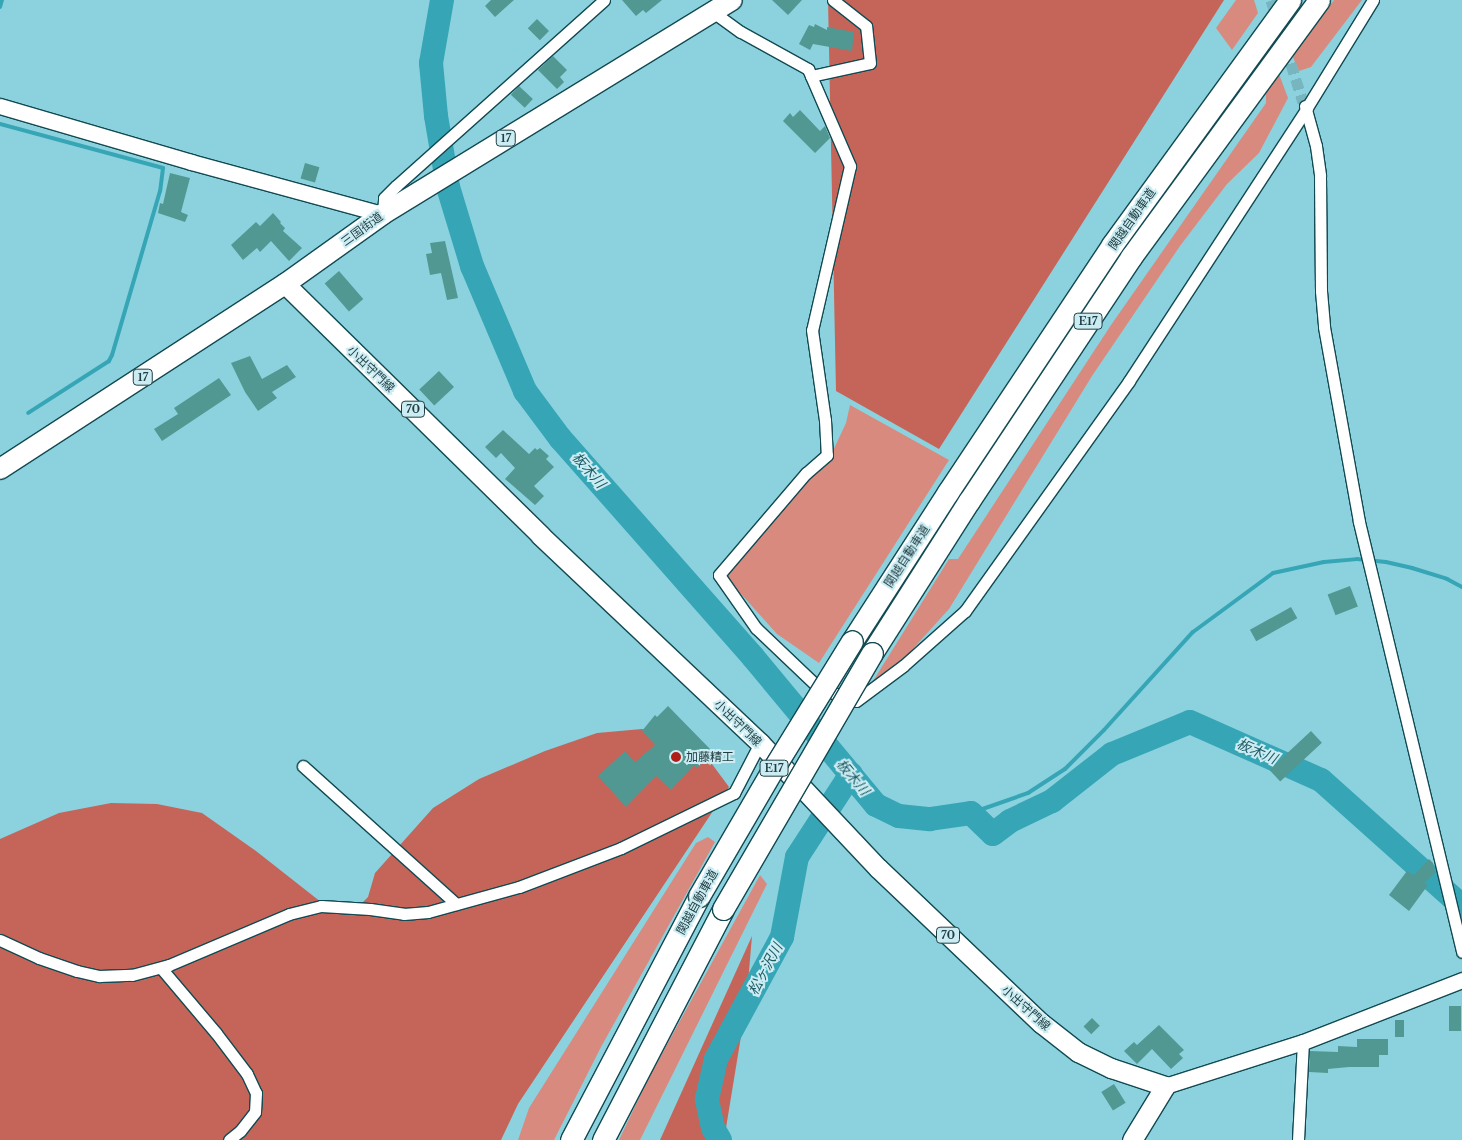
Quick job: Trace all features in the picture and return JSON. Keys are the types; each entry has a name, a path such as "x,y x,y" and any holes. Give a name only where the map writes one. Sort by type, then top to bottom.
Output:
{"highway":[{"name":"三国街道","path":"0,469 286,284 382,214 732,0"},
{"name":"関越自動車道","path":"570,1140 700,896 773,769 852,641 948,492 1112,245 1290,0"},
{"name":"関越自動車道","path":"603,1140 723,909 872,653 969,501 1131,257 1319,0"}],"main road":[{"name":"小出守門線","path":"286,284 540,535 760,743 878,868 1041,1023 1078,1052 1111,1068 1165,1086"},
{"path":"1132,1140 1165,1086"}],"street":[{"path":"0,106 191,162 382,214 384,198 396,186 604,0"},
{"path":"811,76 870,63 866,26 833,0"},
{"path":"713,12 741,32 808,69 850,166 812,330 825,420 827,455 806,473 719,575 756,628 819,688 856,701 903,666 965,611 1129,381 1372,0"},
{"path":"1304,106 1320,176 1321,291 1324,328 1359,522 1462,952"},
{"path":"0,940 39,958 99,976 132,975 161,968 290,914 321,906 370,909 404,914 428,912 519,887 621,848 734,793 760,743"},
{"path":"303,766 456,904"},
{"path":"161,968 216,1033 247,1074 256,1093 255,1112 240,1131 229,1140"},
{"path":"1165,1086 1303,1042 1462,980"},
{"path":"1298,1140 1303,1042"}],"shaded area":[{"path":"828,0 1224,0 939,449 836,391"},
{"path":"1236,0 1254,0 1258,13 1232,50 1216,28"},
{"path":"1334,0 1362,0 1311,67 1299,71 1292,55"},
{"path":"1279,74 1288,98 1259,153 1227,184 1180,246 1092,376 949,609 890,674 873,681 949,559 958,559 1111,325 1266,103 1266,91"},
{"path":"850,405 949,460 819,663 777,634 725,576 831,455 846,423"},
{"path":"642,729 683,738 712,764 729,787 518,1104 501,1140 0,1140 0,839 59,813 111,803 157,804 202,813 256,851 326,906 356,909 368,897 375,873 433,808 479,779 545,751 597,733"},
{"path":"708,837 715,842 601,1047 554,1140 518,1140 529,1108 696,843"},
{"path":"760,875 767,884 640,1140 619,1140 647,1081"},
{"path":"752,936 746,1006 724,1140 660,1140"}],"building":[{"path":"491,0 514,0 495,17 485,6"},
{"path":"622,0 662,0 646,13 643,10 636,16"},
{"path":"772,0 802,0 788,15"},
{"path":"537,19 549,31 540,40 528,28"},
{"path":"815,24 827,30 827,27 854,32 852,51 813,44 810,50 799,44 809,25 814,27"},
{"path":"553,56 567,70 560,77 564,82 557,89 538,70"},
{"path":"519,86 533,99 525,108 511,95"},
{"path":"800,110 820,131 825,126 830,138 815,153 783,121 790,113 793,117"},
{"path":"305,163 319,167 315,183 301,178"},
{"path":"170,173 190,178 181,212 188,215 185,222 158,213 160,203 163,204"},
{"path":"273,213 285,228 283,231 302,248 289,261 271,241 260,252 257,248 243,260 231,245 256,222 260,226"},
{"path":"445,241 458,298 447,300 441,273 430,275 426,254 432,253 430,243"},
{"path":"339,271 363,299 349,311 325,283"},
{"path":"250,356 262,379 287,365 296,377 272,392 277,398 258,411 245,392 231,363"},
{"path":"439,371 454,387 434,406 419,389"},
{"path":"219,378 231,395 162,441 154,429 178,414 174,408"},
{"path":"503,430 529,454 535,448 537,450 540,448 549,456 546,459 554,467 534,486 544,496 535,505 505,479 515,468 501,453 496,458 485,447"},
{"path":"1350,586 1358,607 1335,615 1328,595"},
{"path":"1291,607 1297,618 1256,641 1250,630"},
{"name":"加藤精工","path":"668,706 710,749 708,751 711,754 697,768 694,765 671,790 656,776 626,807 598,776 625,751 635,762 655,745 642,731 655,715 657,717"},
{"path":"1311,731 1322,743 1280,782 1269,770"},
{"path":"1429,859 1433,863 1435,873 1424,883 1428,885 1409,911 1389,895 1407,871 1414,875"},
{"path":"1449,1006 1461,1006 1461,1031 1449,1031"},
{"path":"1092,1018 1100,1026 1091,1034 1084,1026"},
{"path":"1395,1020 1404,1020 1404,1037 1395,1037"},
{"path":"1159,1025 1184,1050 1179,1054 1183,1058 1171,1069 1152,1049 1137,1064 1124,1051 1134,1042 1137,1045"},
{"path":"1357,1039 1388,1039 1388,1055 1379,1055 1379,1067 1328,1069 1328,1073 1309,1072 1310,1051 1338,1052 1338,1046 1357,1047"},
{"path":"1114,1084 1126,1103 1113,1111 1101,1092"}],"waterway":[{"path":"0,7 2,0"},
{"name":"板木川","path":"442,0 431,63 436,116 448,187 472,266 525,391 560,438 753,657 876,805 899,816 930,819 971,813 993,834 1010,821 1052,801 1112,754 1190,722 1321,780 1462,906"},
{"path":"0,124 163,168 160,191 109,361 28,413"},
{"path":"971,813 1028,793 1065,769 1104,730 1193,632 1273,573 1324,562 1357,559 1386,562 1412,568 1447,579 1462,587"},
{"name":"松ヶ沢川","path":"720,1140 713,1128 707,1099 716,1059 782,937 797,857 851,774"}],"tunnel":[{"path":"1271,0 1303,102"}],"place":[{"name":"加藤精工","path":"676,757"}]}
